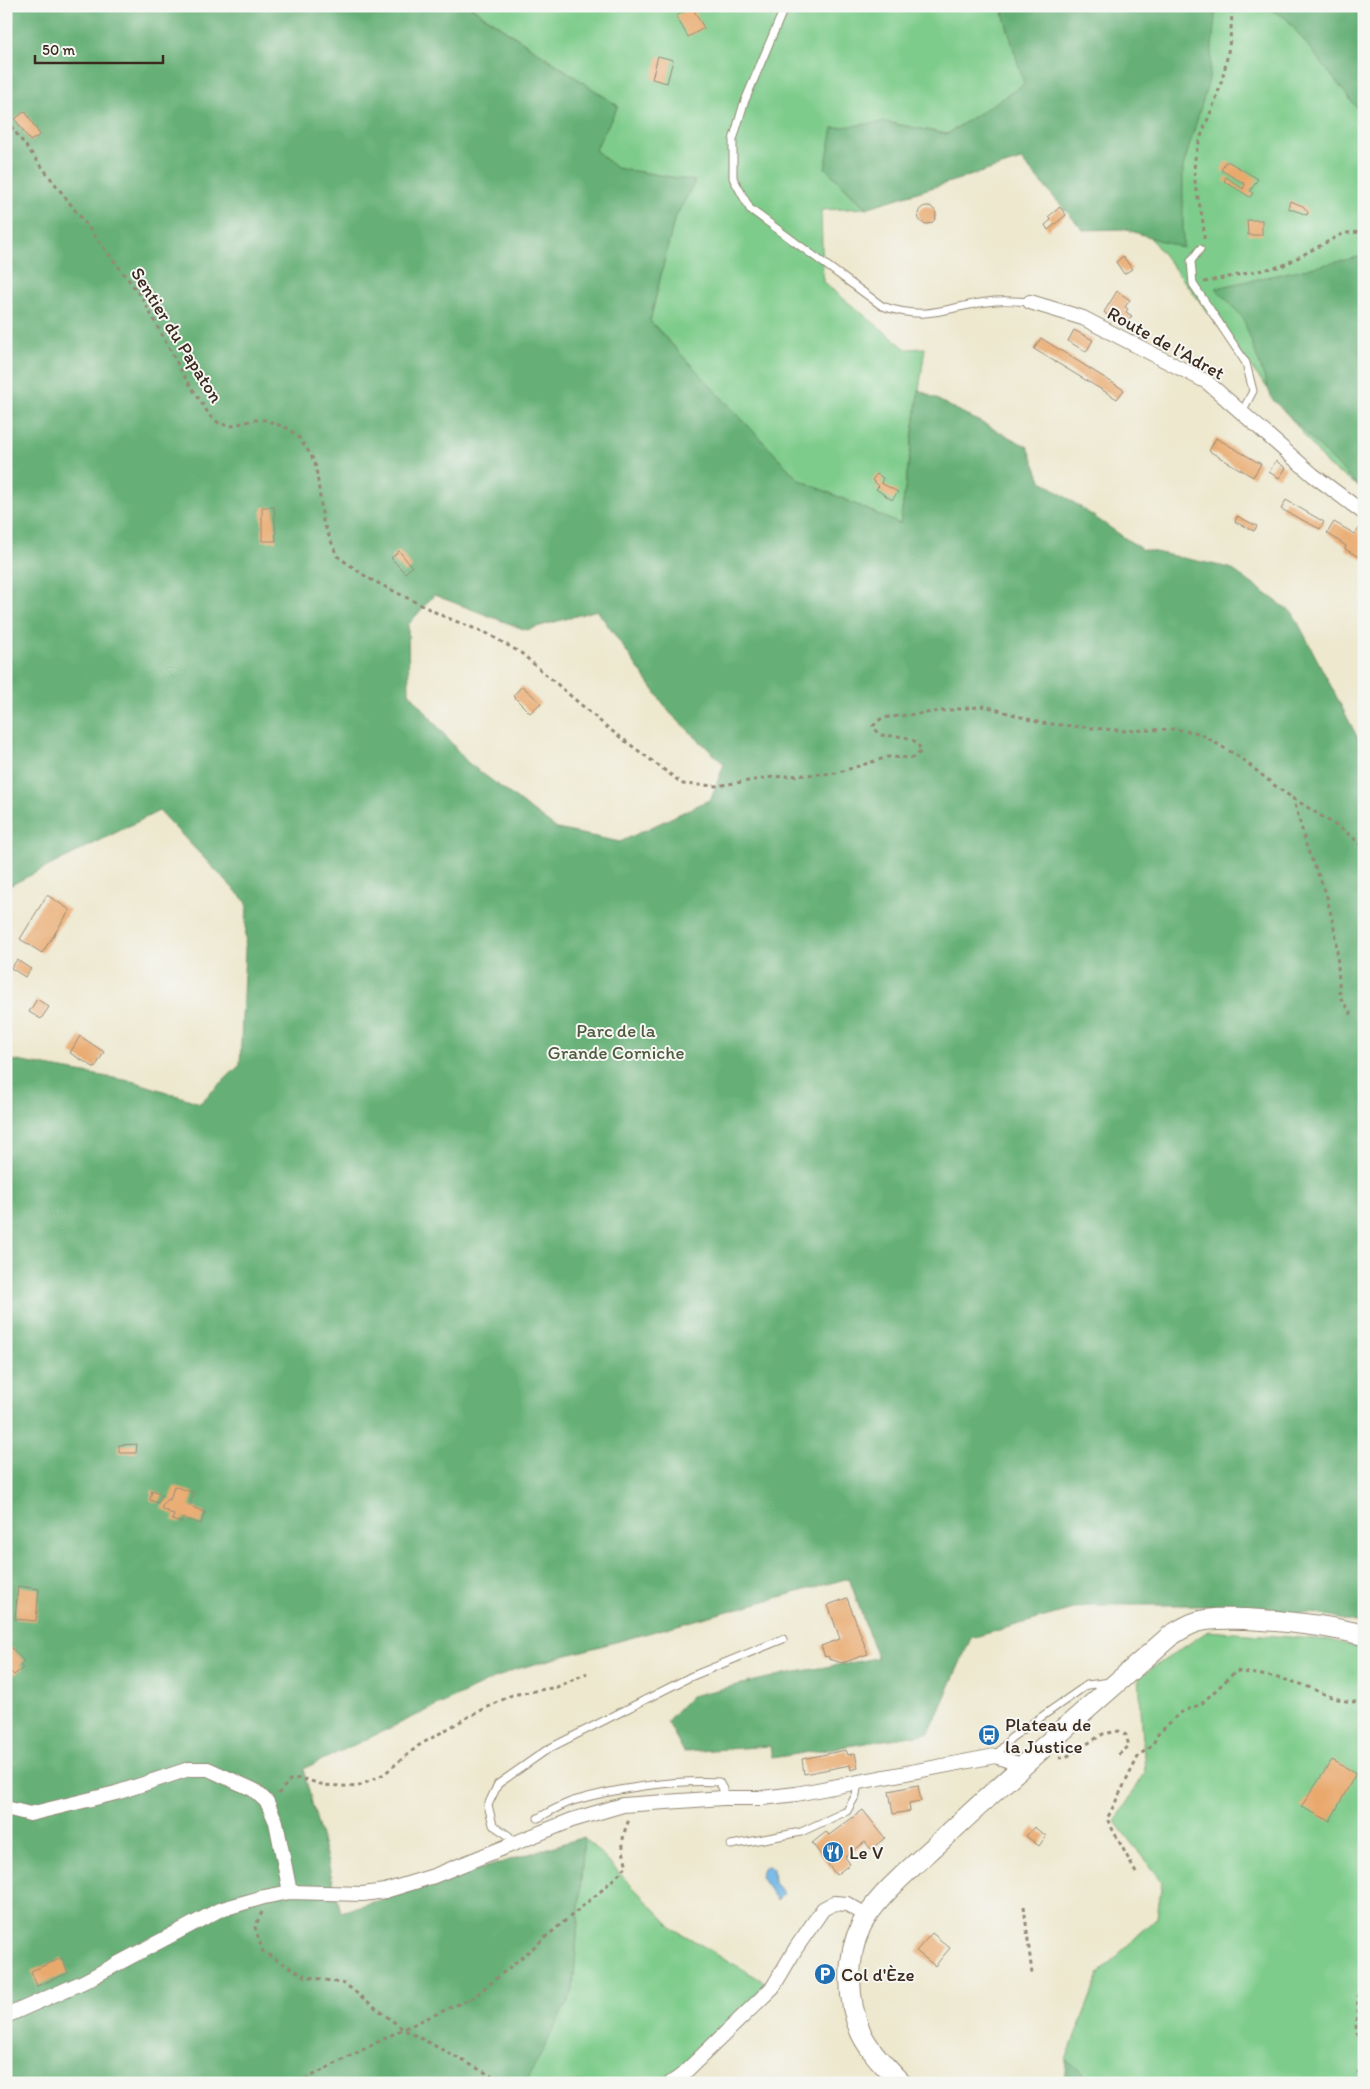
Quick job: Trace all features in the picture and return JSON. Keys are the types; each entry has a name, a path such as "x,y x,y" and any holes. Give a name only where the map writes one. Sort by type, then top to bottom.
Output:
{"main road":[{"path":"901,2083 874,2053 861,2032 850,1987 851,1964 861,1927 899,1880 1021,1765 1170,1636 1196,1622 1216,1618 1294,1621 1364,1635"}],"street":[{"name":"Route de l'Adret","path":"1030,302 1083,318 1207,382 1313,474 1364,513"},
{"path":"6,2016 83,1982 219,1910 264,1897 290,1892 363,1894 385,1891 434,1876 572,1820 639,1802 762,1798 994,1756 1021,1765"},
{"path":"6,1808 30,1814 116,1793 189,1769 208,1770 239,1781 254,1790 267,1802 276,1822 290,1892"},
{"path":"671,2083 681,2076 773,1987 823,1908 834,1903 847,1904 868,1916"}],"lane":[{"path":"785,6 744,103 733,140 733,178 750,209 882,306 902,313 920,315 995,301 1030,302"},
{"path":"1200,249 1191,261 1192,284 1246,363 1253,391 1242,412"},
{"path":"513,1844 509,1836 493,1825 488,1805 498,1784 548,1749 690,1677 783,1639"},
{"path":"994,1756 1011,1738 1087,1685 1103,1682 1116,1683"},
{"path":"538,1818 572,1802 606,1793 701,1780 719,1782 723,1789 724,1798"},
{"path":"731,1845 801,1832 847,1811 856,1796 858,1782"}],"path":[{"path":"1200,249 1204,238 1204,224 1196,197 1195,158 1218,91 1232,26 1232,6"},
{"name":"Sentier du Papaton","path":"6,120 141,296 183,374 210,416 220,424 232,426 253,420 265,420 287,428 297,435 311,455 316,467 323,521 337,556 368,578 443,616 488,634 521,653 608,728 683,784 716,786 773,777 836,773 888,757 912,758 921,752 919,745 911,738 880,735 873,726 882,718 985,706 1041,723 1125,730 1174,729 1199,733 1241,758 1279,790 1292,797"},
{"path":"1192,284 1282,266 1344,234 1364,232"},
{"path":"1292,797 1346,832 1364,847"},
{"path":"1292,797 1307,848 1326,893 1336,937 1340,997 1352,1015"},
{"path":"1136,1873 1107,1819 1139,1755 1152,1746 1158,1734 1180,1713 1201,1704 1236,1671 1298,1683 1338,1699 1358,1703 1364,1701"},
{"path":"267,1802 279,1794 290,1780 300,1778 324,1785 357,1787 384,1774 418,1746 466,1718 512,1695 556,1687 587,1673"},
{"path":"1057,1758 1066,1757 1103,1734 1119,1731 1126,1736 1129,1746 1116,1756"},
{"path":"298,2083 403,2030 474,1997 627,1866 622,1850 622,1834 639,1802"},
{"path":"264,1897 264,1908 255,1927 263,1952 305,1976 345,1984 403,2030 505,2083"},
{"path":"1024,1906 1032,1974"},
{"path":"1357,2083 1363,2045 1357,2033 1356,2025 1359,1987 1364,1977"}],"green space":[{"name":"Parc de la Grande Corniche","path":"6,6 469,6 618,106 595,150 616,168 695,181 674,220 650,321 798,479 900,524 919,390 1028,447 1041,480 1141,549 1230,568 1293,613 1364,750 1364,1625 1318,1614 1204,1605 1087,1605 971,1638 929,1733 772,1758 770,1746 684,1752 667,1721 691,1696 785,1674 877,1658 849,1578 513,1670 303,1769 341,1912 584,1837 573,1991 526,2083 6,2083 6,1059 136,1082 200,1103 240,1065 247,903 159,811 9,886 6,912","holes":["434,595 526,630 597,610 670,713 724,764 711,799 620,842 557,829 467,762 409,692 408,625"]},
{"path":"470,6 1001,6 1025,84 947,134 885,122 825,168 866,208 821,210 823,282 906,349 925,348 900,524 798,479 650,321 674,220 695,181 616,168 595,150 618,106"},
{"path":"1001,6 1216,6 1209,80 1183,167 1183,248 1125,229 1083,230 1021,160 866,208 825,168 833,128 885,122 947,134 1024,84"},
{"path":"1022,6 1364,6 1364,490 1328,466 1047,105"},
{"path":"1263,6 1364,6 1364,117 1286,18"},
{"path":"1364,256 1364,492 1272,399 1243,318 1216,288"},
{"path":"1208,1631 1329,1640 1364,1649 1364,2083 1095,2083 1066,2060 1100,1972 1157,1917 1162,1882 1115,1822 1145,1773 1139,1677"},
{"path":"584,1837 674,1929 773,1987 681,2076 684,2083 6,2083 574,1977"},
{"path":"1066,2060 1095,2083 1064,2083"}],"water":[{"path":"768,1866 773,1869 774,1883 784,1894 777,1900 760,1876 763,1868"}],"building":[{"path":"692,7 704,28 688,37 676,16"},
{"path":"658,56 673,60 667,83 652,79"},
{"path":"25,111 40,135 30,141 15,119"},
{"path":"1225,162 1229,162 1258,179 1250,191 1253,193 1250,197 1224,181 1226,177 1243,189 1245,184 1221,170"},
{"path":"1290,201 1303,206 1308,212 1307,215 1288,208"},
{"path":"927,206 933,209 936,215 933,221 927,224 921,221 918,215 921,209"},
{"path":"1060,207 1066,215 1048,230 1045,225 1051,220 1048,217"},
{"path":"1247,220 1262,220 1262,235 1248,235"},
{"path":"1123,256 1132,269 1124,274 1116,262"},
{"path":"1117,291 1130,300 1125,307 1128,309 1126,312 1132,316 1126,325 1109,313 1107,315 1104,312"},
{"path":"1074,330 1093,340 1086,352 1068,341"},
{"path":"1041,338 1124,390 1117,399 1034,349"},
{"path":"1216,438 1261,464 1253,477 1209,451"},
{"path":"1276,461 1286,468 1279,478 1269,472"},
{"path":"877,474 883,478 881,483 898,492 892,500 876,489 879,486 872,480"},
{"path":"1286,500 1324,522 1320,529 1281,509"},
{"path":"262,507 274,507 276,541 262,541"},
{"path":"1237,516 1257,526 1254,531 1235,522"},
{"path":"1334,522 1355,534 1361,526 1364,529 1364,560 1345,549 1346,546 1327,533"},
{"path":"399,551 412,567 405,573 391,558"},
{"path":"522,686 541,703 530,713 513,696"},
{"path":"47,895 70,910 42,953 20,939"},
{"path":"17,960 31,969 25,977 11,968"},
{"path":"37,999 49,1007 41,1019 29,1012"},
{"path":"80,1036 104,1052 95,1068 70,1053"},
{"path":"137,1444 136,1453 119,1453 119,1445"},
{"path":"174,1486 194,1493 190,1506 205,1512 201,1524 183,1518 181,1523 172,1520 174,1515 161,1508 167,1499 170,1500"},
{"path":"152,1490 162,1494 158,1503 150,1500"},
{"path":"18,1586 39,1589 36,1621 15,1619"},
{"path":"847,1598 868,1654 842,1663 829,1659 828,1656 825,1657 821,1646 840,1639 828,1605"},
{"path":"6,1642 24,1661 20,1665 23,1668 14,1675 6,1667"},
{"path":"846,1750 848,1755 855,1753 858,1768 851,1770 850,1765 804,1774 802,1759"},
{"path":"1332,1760 1356,1773 1330,1821 1301,1807"},
{"path":"918,1785 921,1801 909,1803 910,1811 893,1814 889,1791"},
{"path":"863,1810 885,1838 871,1849 865,1842 845,1857 850,1864 836,1875 812,1843 826,1832 829,1835"},
{"path":"1034,1827 1046,1836 1039,1846 1026,1836"},
{"path":"932,1933 950,1948 935,1966 916,1951"},
{"path":"62,1958 68,1973 37,1986 31,1971"}],"place":[{"name":"Plateau de la Justice","path":"989,1735"},
{"name":"Le V","path":"833,1852"},
{"name":"Col d'Èze","path":"825,1974"}]}
